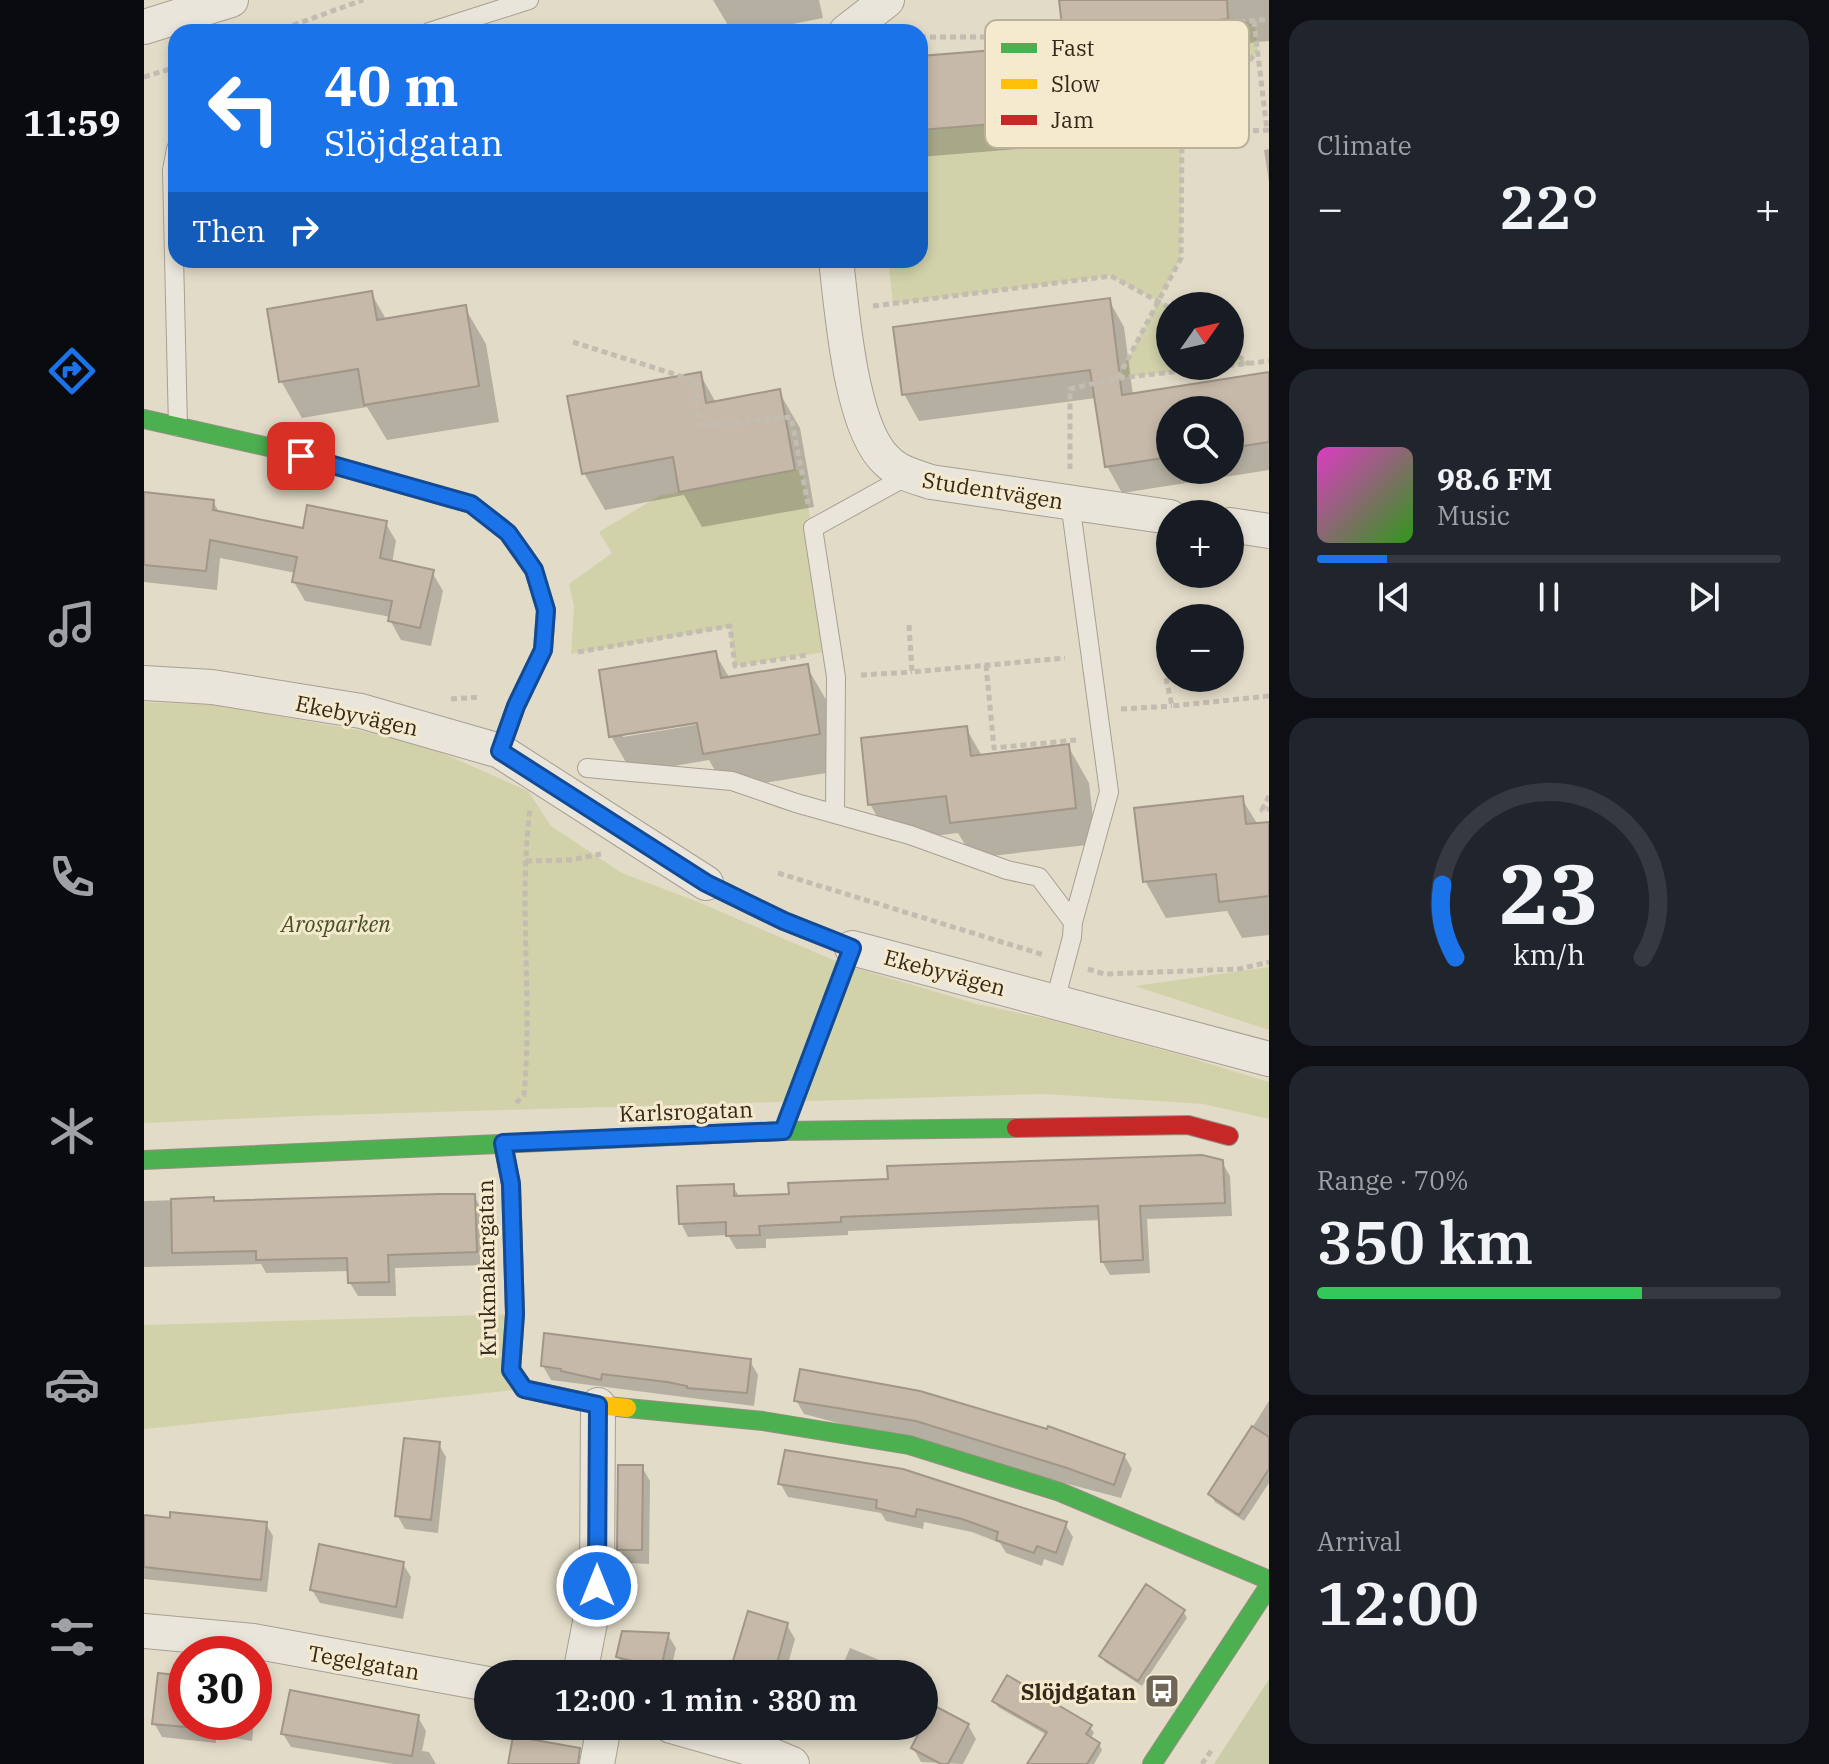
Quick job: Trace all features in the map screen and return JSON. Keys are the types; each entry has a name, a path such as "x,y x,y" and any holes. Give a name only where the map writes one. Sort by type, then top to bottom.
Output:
{"street":[{"path":"144,27 231,0"},
{"path":"856,24 887,0"},
{"name":"Studentvägen","path":"837,268 847,344 866,430 888,463 909,475 931,482 1156,515"},
{"path":"144,419 273,448 471,504 508,533 534,570 546,610 543,650 516,706 500,751"},
{"path":"1244,527 1269,531"},
{"name":"Ekebyvägen","path":"144,683 212,687 361,711 500,751 706,883 784,921 852,948 1269,1059"},
{"name":"Karlsrogatan","path":"144,1160 783,1131 1188,1125 1229,1136"},
{"name":"Krukmakargatan","path":"503,1143 511,1184 515,1314 511,1370 524,1389 598,1405"},
{"path":"583,1660 597,1586 598,1405 763,1421 909,1445 1060,1492 1269,1583 1152,1764"},
{"name":"Tegelgatan","path":"144,1631 253,1641 474,1681"},
{"path":"597,1764 601,1740"},
{"path":"721,1740 792,1764"}],"lane":[{"path":"454,24 529,0"},
{"path":"174,268 178,427"},
{"path":"835,814 836,677 813,528 909,475"},
{"path":"1055,1001 1109,792 1070,502"},
{"path":"587,768 732,781 910,835 1007,870 1039,877 1052,890 1073,922"},
{"path":"783,1131 852,948"}],"path":[{"path":"296,24 363,0"},
{"path":"1249,22 1269,19"},
{"path":"1254,21 1268,131"},
{"path":"928,37 985,37"},
{"path":"1249,61 1258,51"},
{"path":"144,77 168,70"},
{"path":"1162,292 1181,258 1182,148"},
{"path":"860,308 1111,276 1156,299"},
{"path":"1118,378 1156,304"},
{"path":"573,342 696,381 699,426 791,417 813,528"},
{"path":"1244,360 1250,364"},
{"path":"1070,502 1070,389 1118,378 1269,361"},
{"path":"909,625 912,672"},
{"path":"543,650 559,656 730,626 735,666 832,651"},
{"path":"836,677 1090,656"},
{"path":"986,665 994,748 1101,737"},
{"path":"481,697 488,686"},
{"path":"1169,692 1172,706"},
{"path":"440,696 454,700 481,697 516,706"},
{"path":"1098,711 1269,696"},
{"path":"503,1143 503,1115 524,1095 529,1043 525,937 526,861 531,809 550,782"},
{"path":"1269,796 1262,810 1269,809"},
{"path":"526,861 570,860 609,853"},
{"path":"776,872 1104,974 1239,969 1269,962"}],"green space":[{"path":"1254,21 1258,51 1249,61 1249,22"},
{"path":"985,125 985,148 1182,148 1181,258 1162,292 1156,292 1156,300 1111,276 893,304 889,268 928,268 928,129"},
{"path":"1156,305 1156,374 1118,378"},
{"path":"802,470 832,651 735,666 729,627 571,654 574,606 569,584 612,553 599,532 659,496"},
{"name":"Arosparken","path":"144,702 213,705 363,731 431,748 528,791 551,826 622,873 845,965 977,1004 1051,1020 1181,1055 1269,1082 1269,1119 1204,1104 1045,1094 144,1123"},
{"path":"1269,967 1269,1030 1135,986"},
{"path":"515,1314 524,1389 144,1429 144,1325"},
{"path":"1269,1679 1269,1764 1214,1764"}],"building":[{"path":"1059,0 1227,0 1228,19 1061,20"},
{"path":"985,51 985,125 928,129 928,55"},
{"path":"372,291 377,320 466,305 479,386 364,405 358,369 279,382 267,309"},
{"path":"1110,298 1122,395 1218,380 1244,380 1244,376 1269,372 1269,442 1244,446 1244,396 1156,396 1156,459 1105,467 1090,370 902,395 893,327"},
{"path":"701,372 706,403 780,389 795,470 679,492 673,457 582,474 567,396"},
{"path":"144,492 214,500 213,510 303,528 307,505 387,521 380,558 434,570 420,628 388,621 392,601 292,582 297,557 210,540 206,571 144,565"},
{"path":"716,651 721,678 808,664 820,734 703,754 697,723 609,737 599,670"},
{"path":"967,726 971,756 1069,744 1076,808 950,823 946,796 868,805 861,738"},
{"path":"1243,796 1246,824 1269,822 1269,896 1219,902 1216,874 1143,882 1134,808"},
{"path":"1202,1155 1223,1160 1225,1203 1140,1206 1143,1260 1101,1262 1098,1206 841,1217 841,1222 759,1226 760,1235 726,1236 726,1222 679,1224 677,1186 734,1184 734,1196 789,1194 788,1183 888,1179 887,1166"},
{"path":"475,1194 477,1252 388,1255 389,1282 348,1283 347,1258 256,1260 256,1251 172,1253 171,1199 214,1197 214,1201"},
{"path":"544,1333 751,1359 747,1393 687,1388 667,1382 602,1374 601,1380 541,1366"},
{"path":"800,1369 920,1391 1047,1429 1048,1426 1125,1454 1114,1485 916,1421 794,1401"},
{"path":"1252,1426 1269,1437 1269,1469 1239,1515 1208,1494"},
{"path":"404,1438 440,1442 431,1520 395,1516"},
{"path":"785,1450 903,1469 1067,1522 1056,1553 1037,1546 1034,1553 996,1540 998,1532 962,1519 917,1509 915,1517 876,1508 877,1500 778,1484"},
{"path":"618,1465 643,1465 642,1550 617,1550"},
{"path":"170,1512 267,1522 261,1580 144,1567 144,1515 170,1518"},
{"path":"319,1544 404,1562 396,1607 310,1590"},
{"path":"1146,1584 1185,1610 1138,1681 1099,1656"},
{"path":"748,1611 788,1623 778,1660 733,1660"},
{"path":"622,1631 669,1633 663,1660 616,1657"},
{"path":"158,1673 168,1674 168,1725 152,1724"},
{"path":"1007,1675 1092,1725 1086,1734 1100,1743 1087,1764 1027,1764 1047,1732 992,1701"},
{"path":"290,1690 419,1715 412,1756 281,1734"},
{"path":"938,1708 969,1724 948,1764 941,1764 911,1748 915,1740 938,1740"},
{"path":"512,1740 535,1740 580,1748 578,1764 508,1764"}],"traffic: fast":[{"path":"144,419 273,448 471,504 508,533 534,570 546,610 543,650 516,706 500,751"},
{"path":"706,883 784,921 852,948"},
{"path":"144,1160 783,1131 1016,1128"},
{"path":"627,1408 763,1421 909,1445 1060,1492 1269,1580"},
{"path":"1152,1764 1269,1586"}],"traffic: slow":[{"path":"503,1143 511,1184 515,1314 511,1370 524,1389 627,1408"}],"traffic: jam":[{"path":"1016,1128 1188,1125 1229,1136"}],"place":[{"name":"Slöjdgatan","path":"1162,1691"}],"route":[{"path":"301,456 471,504 508,533 534,570 546,610 543,650 516,706 500,751 706,883 784,921 852,948 783,1131 503,1143 511,1184 515,1314 511,1370 524,1389 598,1405 597,1586"}]}
